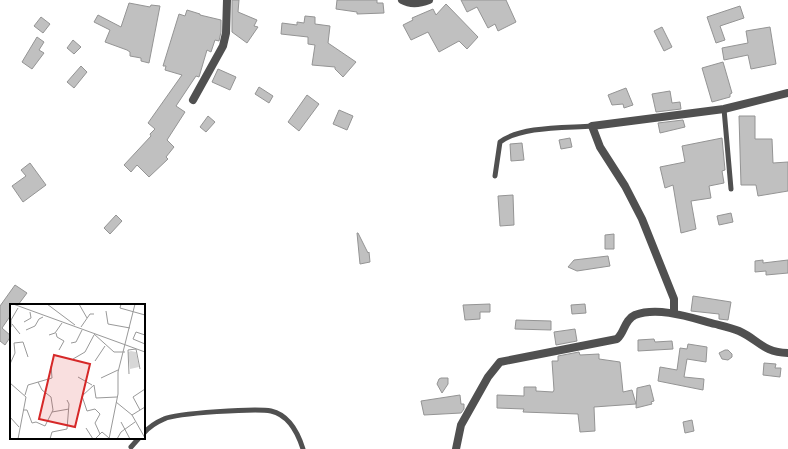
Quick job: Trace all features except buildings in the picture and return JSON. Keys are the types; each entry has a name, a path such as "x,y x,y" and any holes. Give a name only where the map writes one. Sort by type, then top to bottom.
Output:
{"street":[{"path":"193,100 223,46 226,33 227,0"},
{"path":"402,0 408,4 420,3 429,0"},
{"path":"674,313 674,299 642,219 625,186 600,147 592,126 724,109 788,93"},
{"path":"456,449 461,426 488,377 500,362 618,339 622,335 627,320 635,315 648,313 674,313 739,331 760,345 778,352 788,353"}],"lane":[{"path":"724,109 731,189"},
{"path":"494,176 500,142 505,138 531,130 592,126"},
{"path":"145,432 165,418 234,410 271,411 288,421 298,435 303,449"},
{"path":"130,447 138,439"}]}
